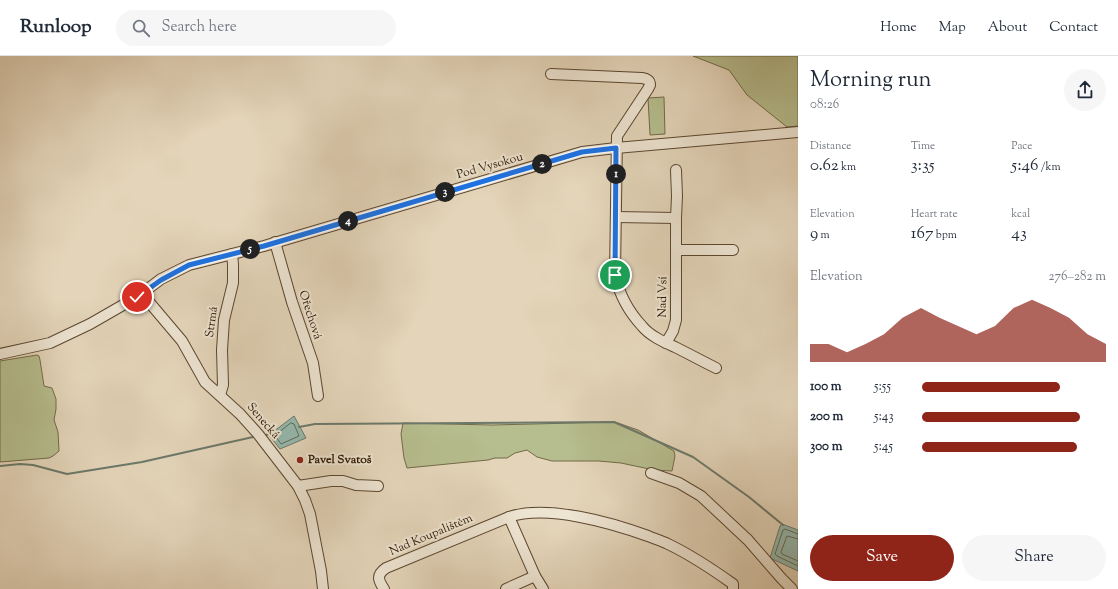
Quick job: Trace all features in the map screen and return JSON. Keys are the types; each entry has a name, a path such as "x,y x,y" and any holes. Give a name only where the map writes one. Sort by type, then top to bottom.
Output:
{"street":[{"name":"Nad Vsí","path":"551,74 642,78 648,80 650,86 617,136 615,275 617,284 632,314 642,327 666,343 716,368"},
{"name":"Pod Vysokou","path":"0,354 50,343 90,324 137,297 161,280 189,265 275,242 582,152 798,132"},
{"name":"Nad Vsí","path":"666,343 673,331 676,320 676,218 678,196 676,170"},
{"path":"616,217 676,218"},
{"name":"Ořechová","path":"275,242 292,302 313,363 318,396"},
{"path":"677,250 733,250"},
{"name":"Strmá","path":"220,395 223,386 222,350 224,320 233,283 232,254"},
{"name":"Senecká","path":"137,297 149,302 182,341 205,382 240,414 258,434 298,486 310,514 323,589"},
{"path":"651,473 678,482 701,496 748,540 792,589"},
{"path":"298,486 343,481 356,485 378,486"},
{"name":"Nad Koupalištěm","path":"384,589 379,581 379,576 381,571 386,568 509,517 519,514 544,513 584,518 629,529 668,544 701,562 733,584 733,589"},
{"path":"509,517 542,589"},
{"path":"506,589 535,576"}],"green space":[{"path":"693,56 798,56 798,126 787,127 747,95 729,70"},
{"path":"664,97 665,134 650,135 648,98"},
{"path":"37,355 39,356 40,360 44,386 52,388 56,399 54,420 58,432 59,451 49,458 0,462 0,361"},
{"path":"615,422 638,430 674,451 675,456 672,471 654,470 621,463 599,461 552,461 537,457 527,450 515,453 507,458 407,468 404,458 401,434 403,423 492,425"}],"water":[{"path":"294,416 306,438 280,449 269,435"},
{"path":"782,524 798,530 798,571 770,558 780,526"}],"waterway":[{"path":"299,427 315,424 614,422 693,457 749,497 783,525"},
{"path":"266,435 273,433"},
{"path":"0,466 20,464 33,465 67,474 142,462 253,437"}],"place":[{"name":"Pavel Svatoš","path":"300,460"}],"route":[{"path":"137,297 174,272 189,265 264,246 582,152 616,148 615,275"}]}
